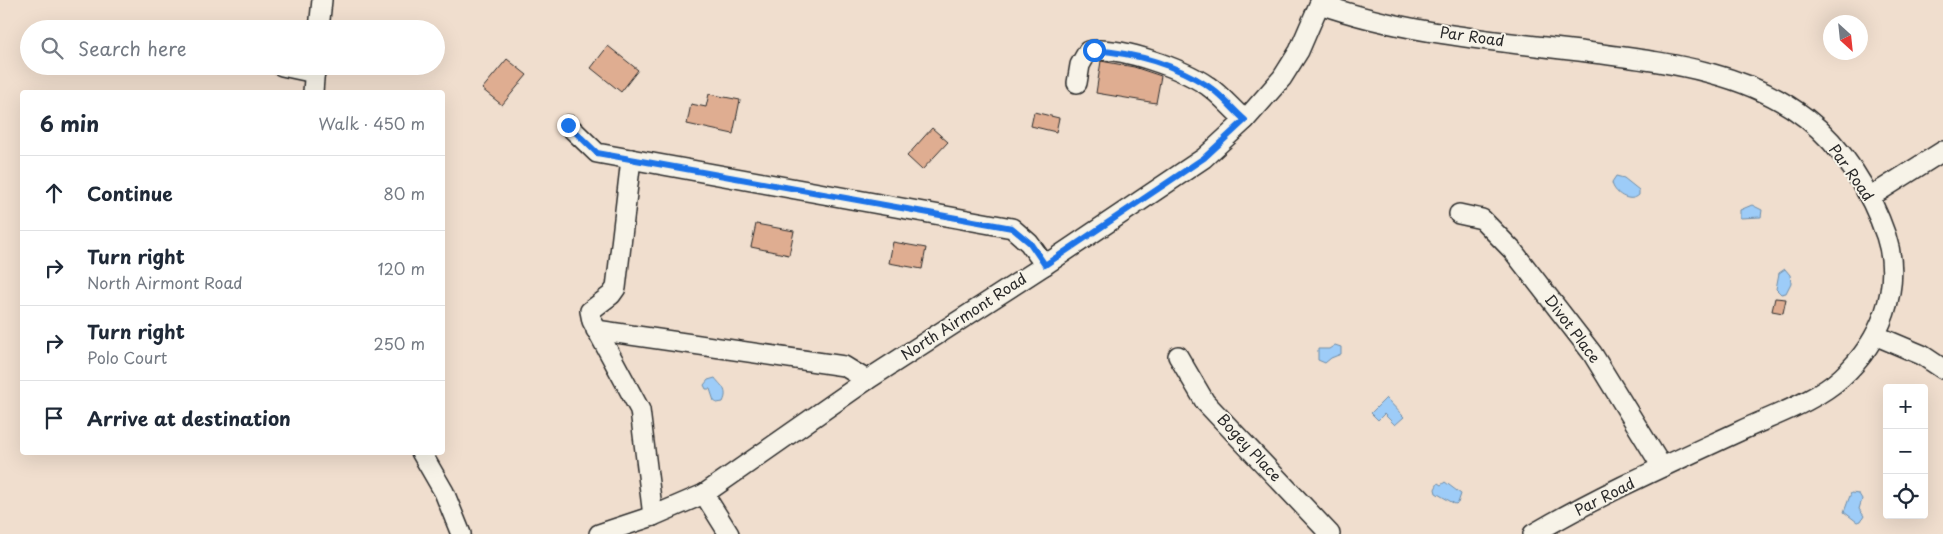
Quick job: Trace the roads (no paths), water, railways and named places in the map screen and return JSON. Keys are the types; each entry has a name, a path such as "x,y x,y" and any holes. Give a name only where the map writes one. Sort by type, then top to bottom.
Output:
{"street":[{"path":"320,20 322,0"},
{"name":"North Airmont Road","path":"599,534 653,516 704,494 867,380 1045,265 1204,158 1245,120 1282,78 1299,51 1321,2"},
{"name":"Par Road","path":"1321,2 1391,26 1680,64 1722,76 1755,88 1805,117 1830,142 1870,197 1888,245 1891,275 1888,301 1877,336 1861,359 1840,380 1813,397 1662,467 1533,534"},
{"path":"1077,83 1080,65 1088,51 1110,51 1176,69 1209,87 1245,120"},
{"path":"313,90 315,75"},
{"path":"568,125 597,153 1012,228 1030,243 1045,265"},
{"path":"1870,197 1943,151"},
{"path":"631,159 618,277 612,295 590,311 596,330 640,410 653,516"},
{"name":"Divot Place","path":"1459,214 1482,219 1513,251 1592,353 1662,467"},
{"path":"596,330 844,366 867,380"},
{"path":"1877,336 1922,355 1943,369"},
{"name":"Bogey Place","path":"1178,356 1205,402 1330,534"},
{"path":"422,455 444,492 461,534"},
{"path":"704,494 729,534"}],"water":[{"path":"1616,176 1624,178 1639,190 1639,195 1631,198 1622,196 1613,186 1612,182"},
{"path":"1752,205 1762,210 1761,217 1740,218 1740,210"},
{"path":"1785,269 1790,275 1791,283 1786,293 1781,294 1776,289 1779,273"},
{"path":"1335,345 1341,347 1341,354 1325,363 1318,360 1318,349 1329,349"},
{"path":"715,378 725,391 723,402 717,403 714,401 710,389 706,389 704,385 708,380"},
{"path":"1386,398 1404,417 1395,425 1384,414 1378,420 1371,413"},
{"path":"1445,482 1461,494 1458,503 1455,504 1436,493 1435,489 1438,483 1441,485"},
{"path":"1851,493 1859,494 1862,499 1859,509 1864,516 1861,521 1857,522 1844,512"}]}
